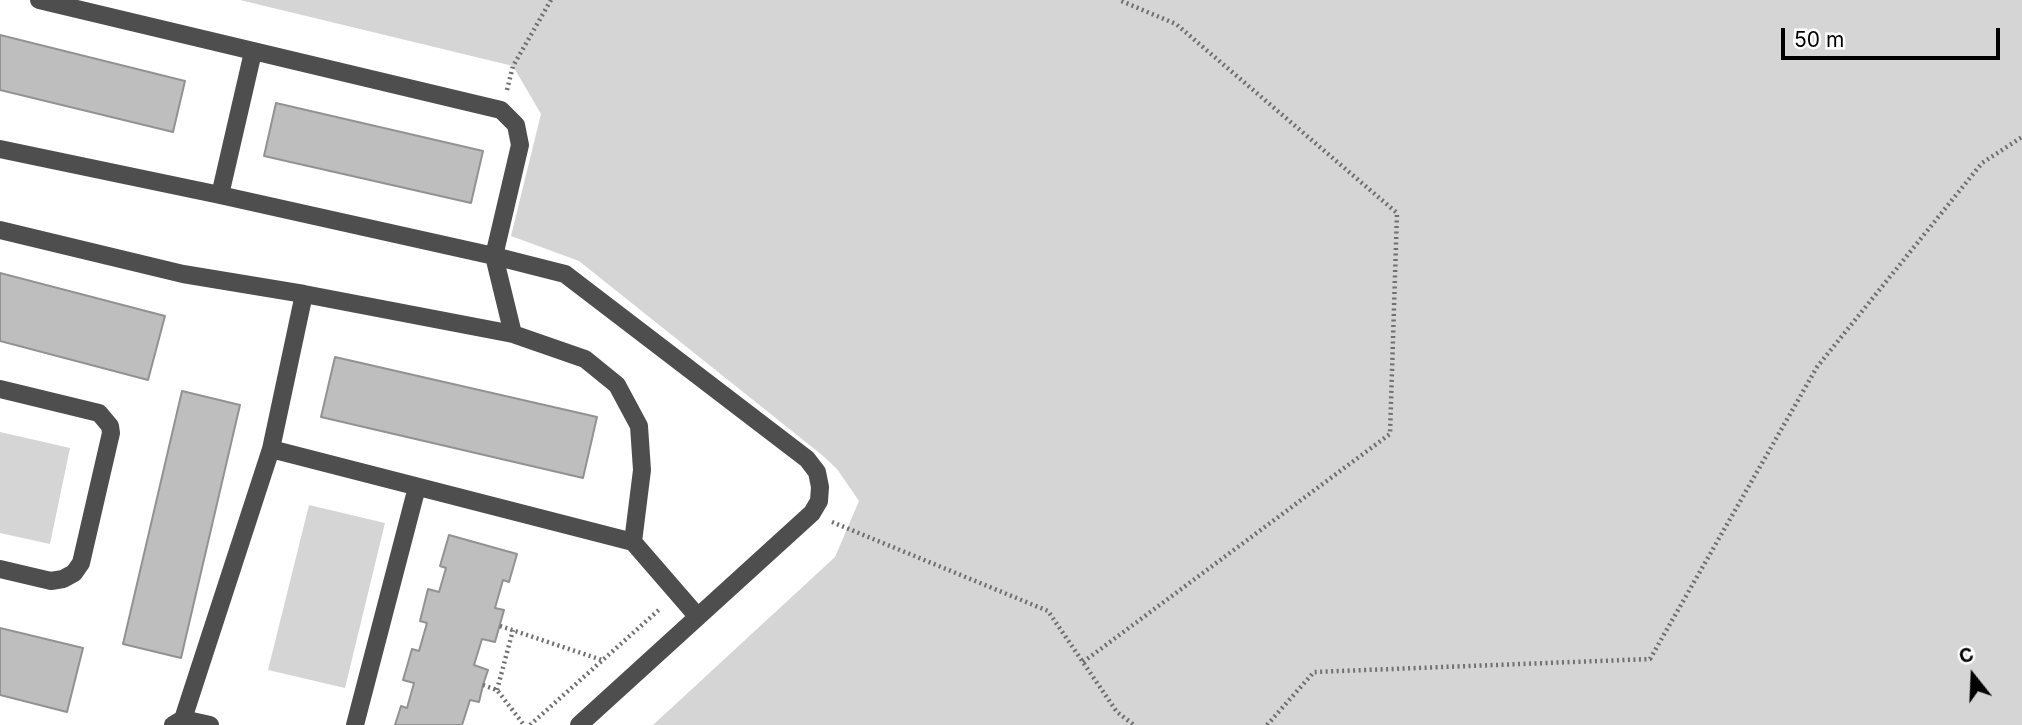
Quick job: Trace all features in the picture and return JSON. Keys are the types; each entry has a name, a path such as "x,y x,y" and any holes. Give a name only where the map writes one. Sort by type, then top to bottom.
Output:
{"street":[{"path":"39,0 501,110 516,125 520,145 494,256 513,334"},
{"path":"220,195 253,52"},
{"path":"0,149 494,256 565,275 807,459 817,472 820,487 819,501 812,513 579,725"},
{"path":"0,230 183,274 513,334 585,359 617,385 639,426 642,470 633,542"},
{"path":"210,725 179,723 271,449 304,294"},
{"path":"0,389 99,413 110,426 111,433 81,563 74,573 64,579 51,581 0,569"},
{"path":"271,449 633,542 698,617"},
{"path":"355,725 417,487"}],"path":[{"path":"501,110 513,65 551,0"},
{"path":"1083,662 1390,434 1397,213 1176,24 1119,0"},
{"path":"1268,725 1314,671 1650,659 1817,368 1982,163 2022,137"},
{"path":"812,513 1048,611 1117,712 1134,725"},
{"path":"530,725 678,594"},
{"path":"500,626 603,660"},
{"path":"497,690 513,631"},
{"path":"483,685 497,690 524,725"}],"shaded area":[{"path":"240,0 2022,0 2022,725 653,725 835,557 859,501 837,469 822,455 579,261 511,236 541,114 513,66"},
{"path":"0,432 70,448 50,544 0,533"},
{"path":"309,505 385,523 345,688 268,670"}],"building":[{"path":"0,35 185,81 173,132 0,90"},
{"path":"276,103 483,151 471,203 264,156"},
{"path":"0,273 165,316 148,380 0,341"},
{"path":"335,357 597,417 583,478 321,417"},
{"path":"182,391 240,405 181,658 123,644"},
{"path":"449,535 517,554 509,582 503,580 495,608 504,610 495,642 482,639 474,665 488,670 479,702 470,700 462,725 395,725 401,706 407,708 414,683 403,680 412,649 419,651 427,623 420,621 428,589 439,592 446,568 440,566"},
{"path":"0,628 83,648 67,712 0,695"}]}
